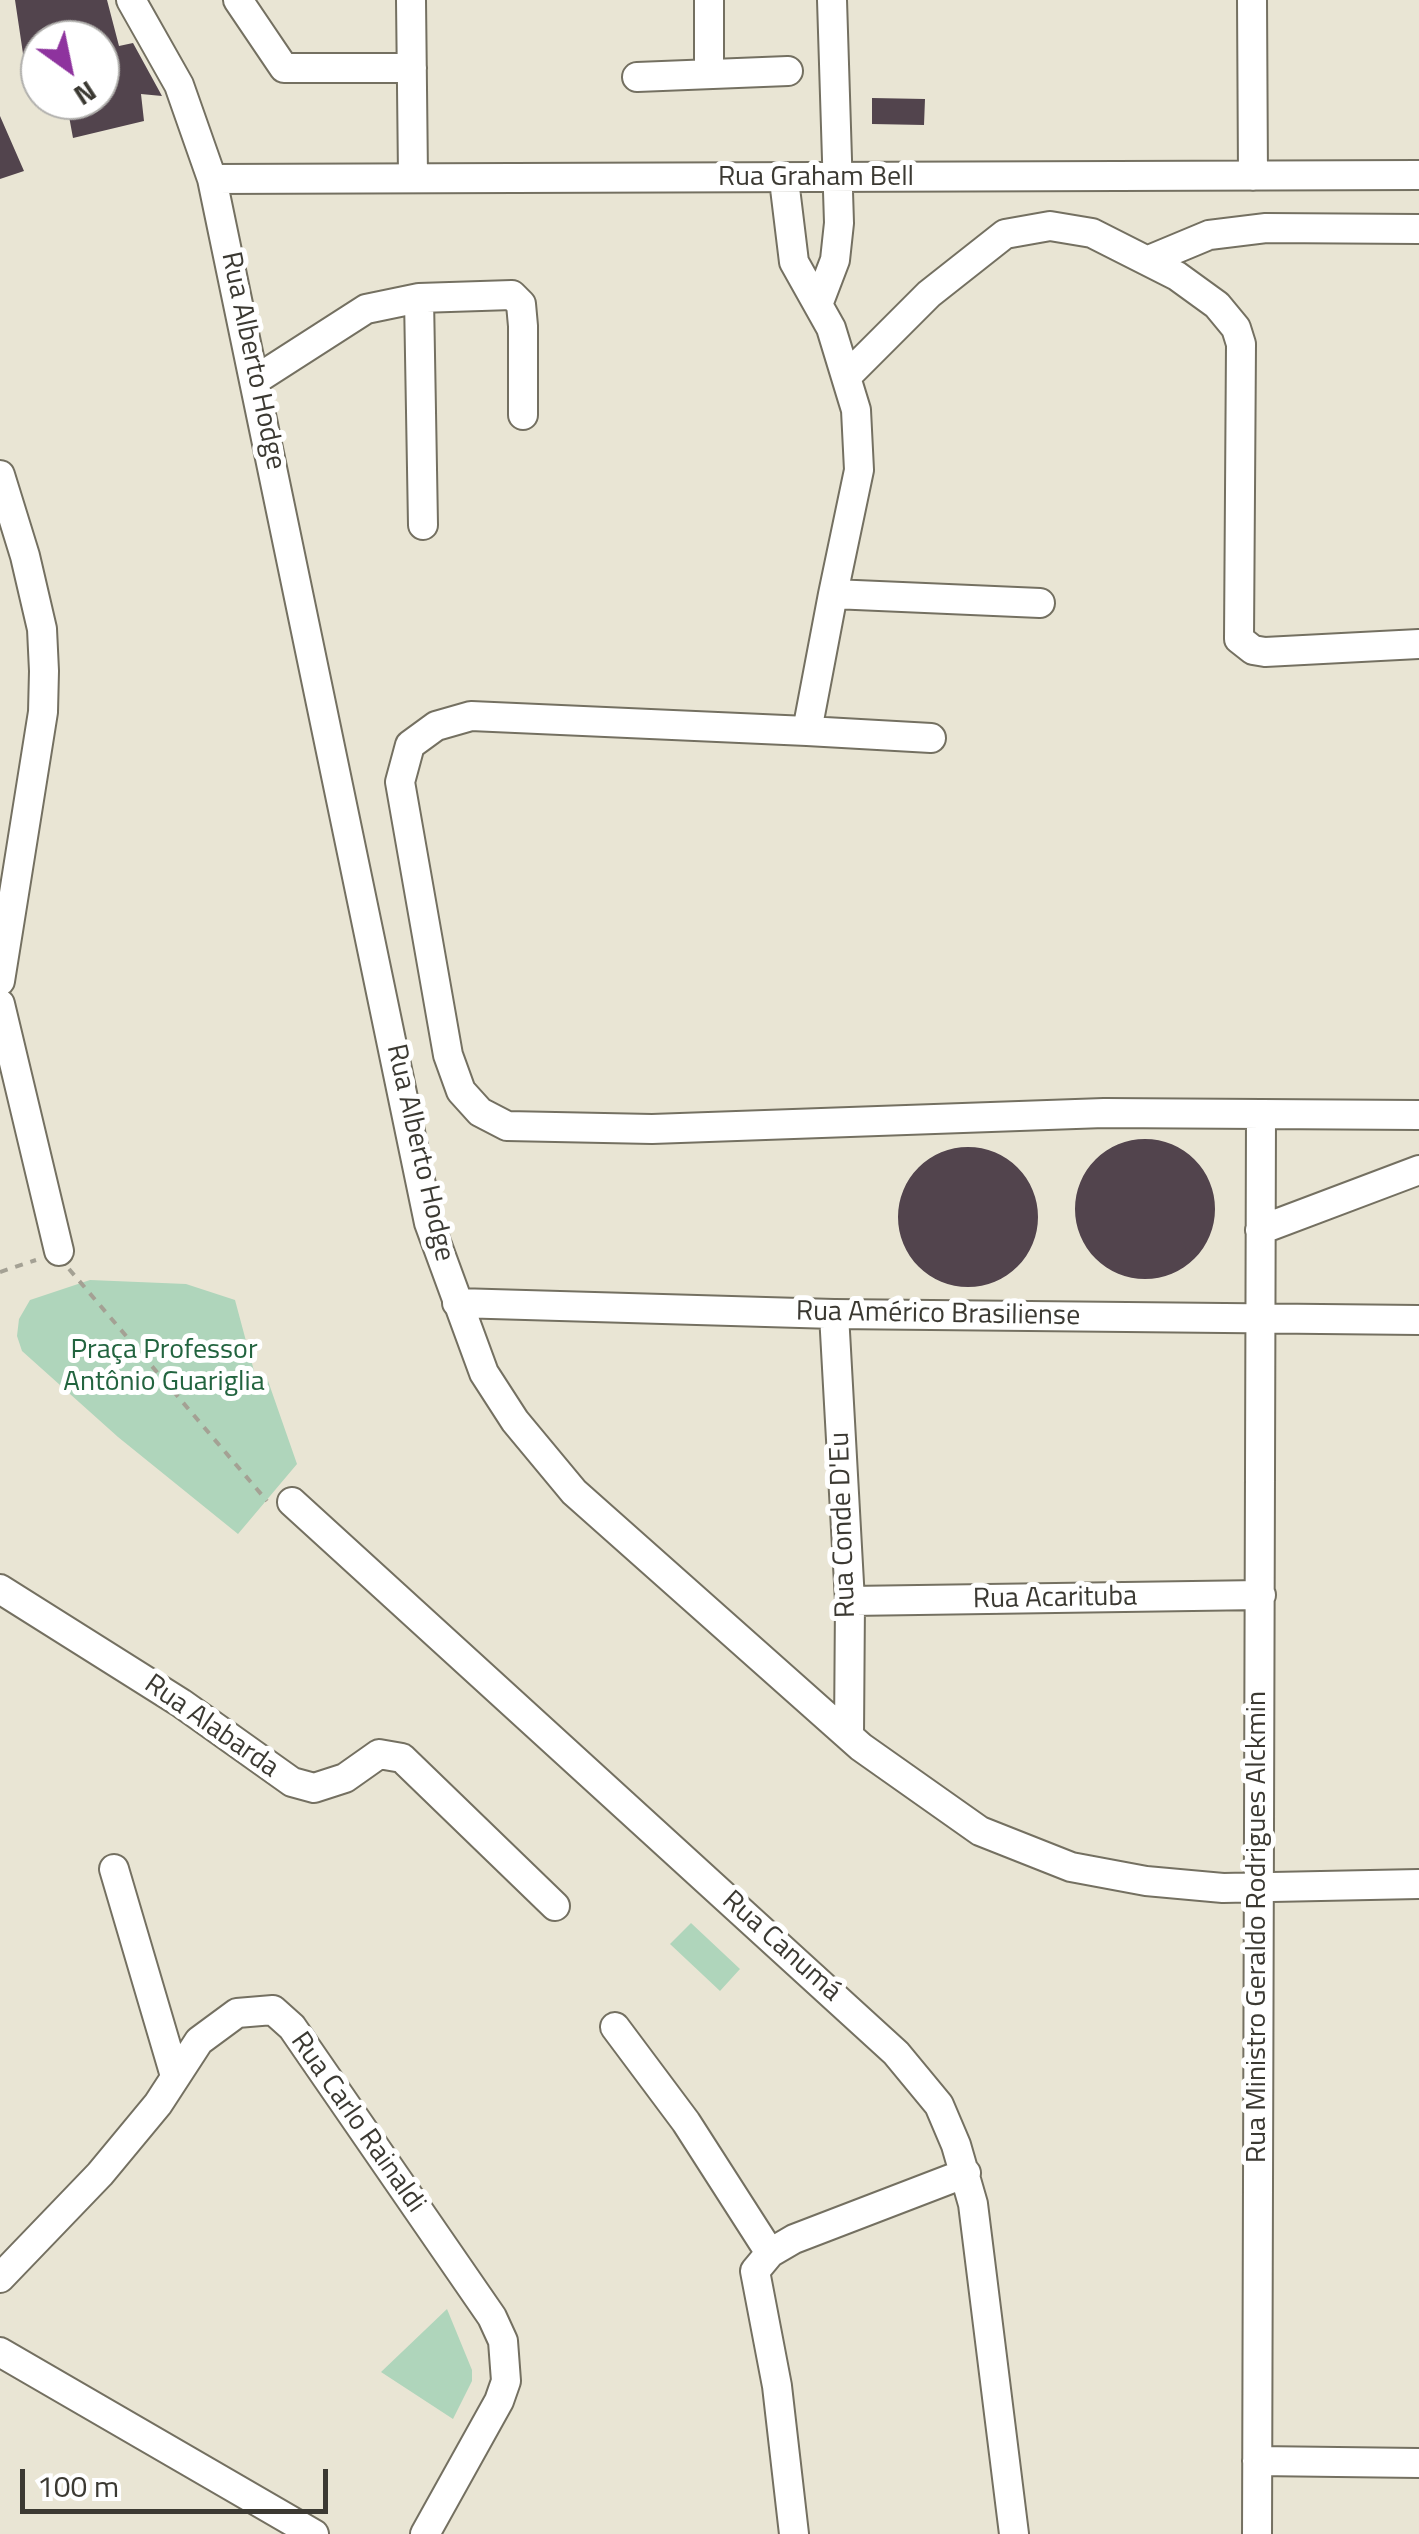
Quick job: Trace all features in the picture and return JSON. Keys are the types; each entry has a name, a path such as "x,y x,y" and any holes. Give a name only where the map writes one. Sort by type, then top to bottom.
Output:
{"street":[{"name":"Rua Alberto Hodge","path":"131,0 179,85 212,179 257,379 429,1223 484,1374 515,1421 574,1492 848,1735 954,1816 1071,1867 1146,1880 1256,1887 1419,1884"},
{"path":"238,0 284,68 412,68"},
{"path":"412,0 413,176"},
{"path":"709,0 709,72"},
{"path":"819,302 838,244 832,0"},
{"path":"1252,0 1253,176"},
{"path":"637,77 788,72"},
{"name":"Rua Graham Bell","path":"212,179 1419,175"},
{"path":"784,180 794,262 819,302 848,376 856,410 858,470 807,731"},
{"path":"848,376 928,294 1005,234 1069,226 1148,260 1229,316 1240,344 1239,639 1244,646 1264,652 1419,644"},
{"path":"1148,260 1209,235 1266,228 1419,230"},
{"path":"257,379 366,309 419,298 502,294 519,300 523,416"},
{"path":"419,298 422,525"},
{"path":"0,474 42,629 44,671 43,712 0,981"},
{"path":"833,594 1040,602"},
{"path":"930,738 471,716 436,726 410,745 400,782 448,1056 461,1091 480,1112 508,1126 652,1129 1104,1113 1419,1115"},
{"path":"0,1004 58,1251"},
{"name":"Rua Ministro Geraldo Rodrigues Alckmin","path":"1256,2534 1262,1115"},
{"path":"1260,1230 1419,1170"},
{"name":"Rua Américo Brasiliense","path":"457,1303 834,1314 1419,1320"},
{"name":"Rua Conde D'Eu","path":"834,1314 850,1601 848,1735"},
{"name":"Rua Canumá","path":"281,1504 896,2053 939,2105 966,2172 977,2226 1014,2534"},
{"name":"Rua Alabarda","path":"0,1589 181,1704 292,1782 314,1788 344,1778 379,1754 402,1758 555,1906"},
{"name":"Rua Acarituba","path":"850,1601 1261,1596"},
{"path":"114,1869 175,2076"},
{"name":"Rua Carlo Rainaldi","path":"0,2278 100,2174 158,2104 199,2042 237,2013 273,2010 284,2018 492,2317 503,2341 506,2381 499,2401 425,2534"},
{"path":"615,2027 686,2122 770,2253"},
{"path":"794,2534 777,2386 753,2281 760,2263 794,2239 966,2172"},
{"path":"0,2352 314,2534"},
{"path":"1257,2461 1419,2463"}],"path":[{"path":"58,1251 77,1284 281,1504"},
{"path":"0,1272 24,1264"}],"green space":[{"name":"Praça Professor Antônio Guariglia","path":"90,1280 186,1284 235,1300 257,1382 267,1378 297,1464 238,1534 118,1437 22,1351 17,1336 19,1319 30,1300"},
{"path":"691,1923 740,1969 720,1991 670,1944"},
{"path":"447,2309 472,2370 472,2381 453,2419 381,2372"}],"building":[{"path":"15,0 107,0 112,20 20,20 20,34"},
{"path":"133,43 162,96 141,94 144,121 73,138 70,120 120,120 120,46"},
{"path":"872,98 925,99 924,125 872,124"},
{"path":"0,116 24,171 0,179"},
{"path":"1145,1139 1172,1144 1195,1159 1210,1182 1215,1209 1210,1236 1195,1259 1172,1274 1145,1279 1118,1274 1095,1259 1080,1236 1075,1209 1080,1182 1095,1159 1118,1144"},
{"path":"968,1147 995,1153 1017,1168 1032,1190 1038,1217 1032,1244 1017,1266 995,1281 968,1287 941,1281 919,1266 904,1244 898,1217 904,1190 919,1168 941,1153"}]}
